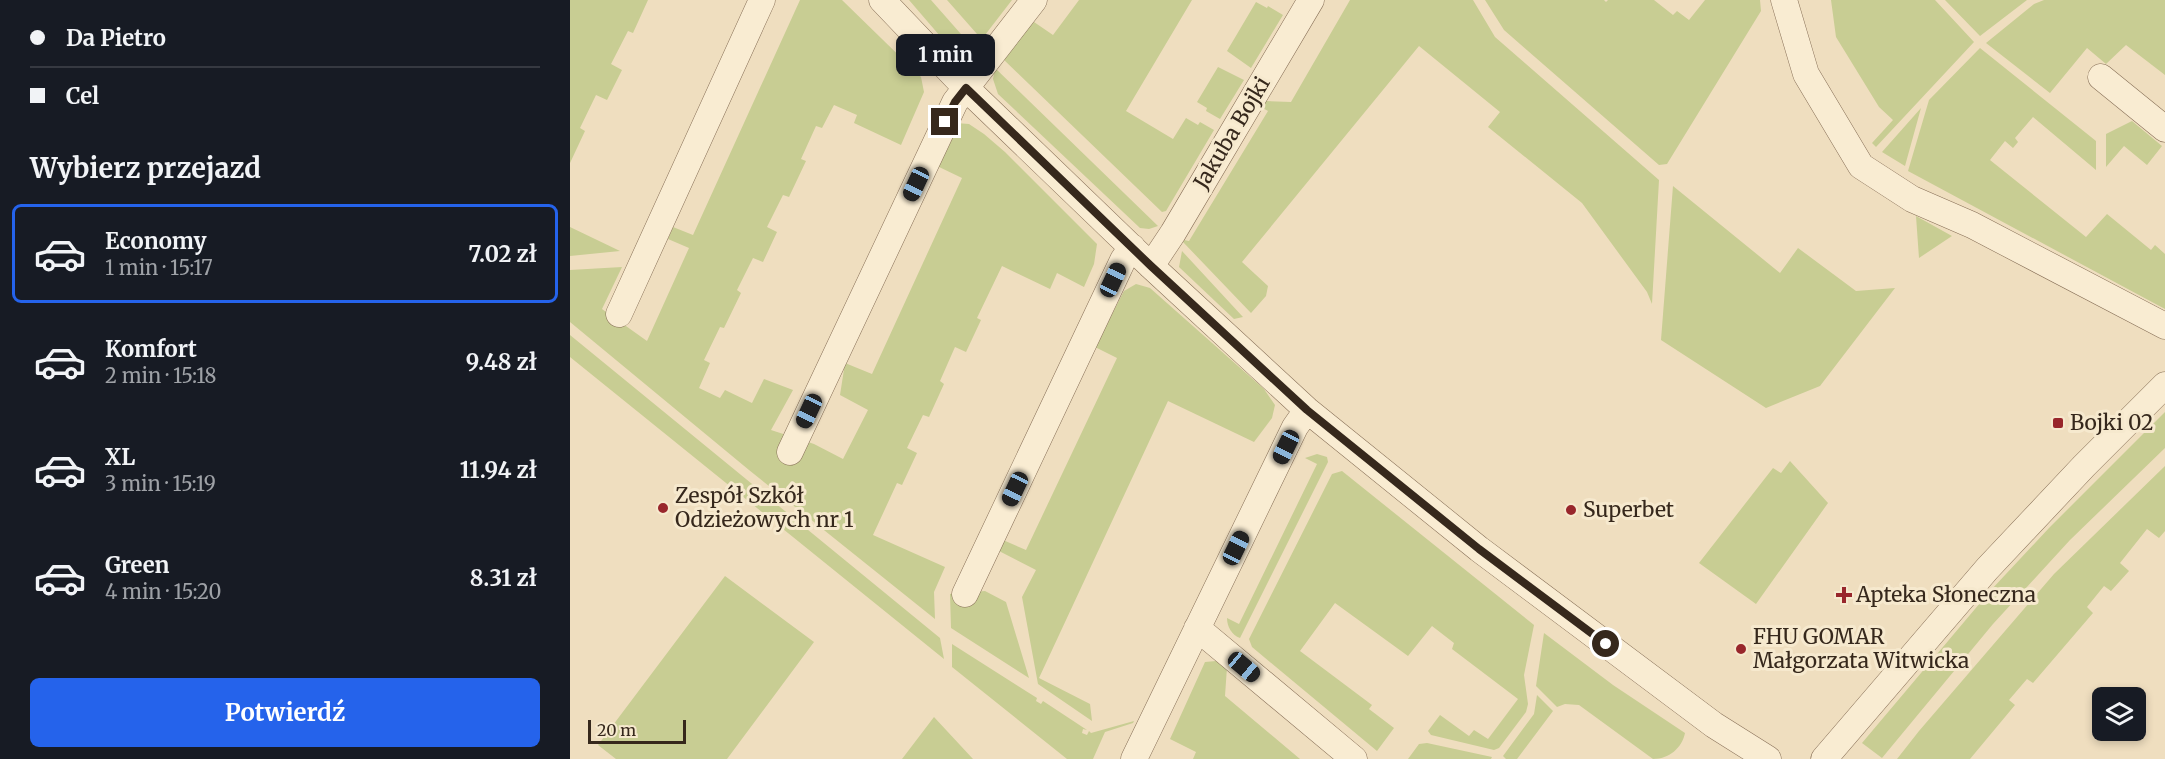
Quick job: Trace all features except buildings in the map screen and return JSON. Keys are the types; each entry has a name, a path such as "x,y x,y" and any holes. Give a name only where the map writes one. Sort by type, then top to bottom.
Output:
{"street":[{"path":"619,314 762,0"},
{"path":"882,0 966,88 1151,266 1307,410 1479,549 1714,725 1768,759"},
{"path":"790,452 955,102 1034,0"},
{"name":"Jakuba Bojki","path":"1151,266 1173,233 1311,0"},
{"path":"1784,0 1806,74 1861,166 1912,199 1972,225 2165,326"},
{"path":"2101,77 2165,129"},
{"path":"965,594 1123,260 1132,247"},
{"path":"1824,759 1987,569 2084,466 2165,385"},
{"path":"1134,759 1295,427 1307,410"},
{"path":"1197,628 1354,759"}],"green space":[{"path":"570,0 648,0 633,33 628,31 611,64 622,70 607,100 596,95 580,128 585,131 570,163"},
{"path":"800,0 842,0 921,77 924,92 901,145 854,123 857,115 834,105 822,128 816,126 801,159 806,161 789,197 783,195 767,227 777,232 763,262 753,258 737,290 741,293 724,328 720,327 704,360 710,363 699,388 720,398 725,390 752,403 764,379 793,390 771,430 814,444 843,459 868,410 840,395 845,363 872,374 962,178 937,166 956,123 969,124 1005,152 1097,244 1094,264 1084,287 1057,273 1050,289 1002,266 977,318 981,320 966,352 955,347 940,381 944,384 929,417 923,415 907,448 917,453 902,485 897,483 873,535 945,567 934,592 935,619 749,470 570,322 570,270 622,267 602,309 647,341 689,248 668,239 673,227 693,235"},
{"path":"909,0 931,0 975,50 965,53 952,50"},
{"path":"947,0 1012,0 985,35 977,34"},
{"path":"1079,0 1192,0 1126,111 1173,139 1186,118 1198,125 1200,122 1214,130 1166,211 1162,212 1002,58 1015,39 1034,22 1053,35"},
{"path":"1350,0 1473,0 1495,37 1659,180 1652,304 1647,292 1582,203 1488,127 1500,112 1419,46 1242,262 1268,286 1266,296 1251,313 1183,242 1184,240 1189,241 1268,111 1261,107 1265,101 1291,102"},
{"path":"1485,0 1604,0 1606,2 1608,0 1654,0 1673,15 1677,11 1689,20 1705,0 1760,0 1761,11 1667,164 1659,165 1504,30"},
{"path":"1831,0 1935,0 1974,42 1876,147 1872,143 1893,120 1879,107 1836,37"},
{"path":"1945,0 2027,0 1980,36"},
{"path":"2044,0 2165,0 2165,75 2126,45 2106,64 2087,48 2050,93 1986,43 2034,4"},
{"path":"1256,2 1283,15 1251,68 1227,51"},
{"path":"1980,48 2096,141 2096,170 2033,117 2015,138 2018,142 2013,148 2005,141 1990,160 2086,237 2107,214 2151,250 2155,245 2165,254 2165,309 1908,171 1929,100"},
{"path":"1218,67 1244,80 1220,119 1206,111 1207,108 1197,102"},
{"path":"995,68 1158,226 1149,229 1140,228 998,94 993,79"},
{"path":"1921,108 1905,166 1882,152"},
{"path":"2132,121 2162,146 2147,165 2124,146 2106,167 2106,134"},
{"path":"1673,186 1780,273 1798,248 1856,291 1895,288 1820,386 1766,408 1661,340"},
{"path":"1916,216 1952,236 1919,258"},
{"path":"570,227 620,251 570,256"},
{"path":"1182,251 1243,317 1234,319 1179,267"},
{"path":"1136,284 1150,288 1264,389 1275,405 1272,418 1254,442 1168,401 1039,678 1090,704 1092,721 1038,684 1022,597 1036,570 999,551 1003,540 1026,550 1117,358 1095,347 1124,291"},
{"path":"570,335 940,638 944,659 570,357"},
{"path":"2165,412 2165,448 2070,540 1993,624 1882,758 1862,743 1991,590 2049,528"},
{"path":"1317,454 1327,457 1328,462 1240,638 1230,630 1227,618 1239,624 1317,464 1305,458"},
{"path":"1790,461 1828,503 1756,604 1699,563 1773,468 1781,473"},
{"path":"2165,466 2165,531 2159,538 2147,529 2120,563 2129,571 2111,591 2104,586 2087,607 2093,613 2033,683 2027,679 2009,700 2015,705 1970,759 1897,759 2054,574"},
{"path":"1342,471 1534,625 1524,675 1528,704 1526,712 1499,748 1494,750 1431,735 1428,731 1440,715 1469,736 1474,730 1488,739 1518,699 1452,649 1454,643 1432,626 1408,656 1335,603 1300,651 1372,705 1369,709 1394,728 1377,751 1252,647 1249,639 1332,474"},
{"path":"725,576 814,642 727,759 616,759 598,745"},
{"path":"985,591 1006,602 1029,678 951,628 950,594"},
{"path":"1544,633 1613,685 1685,733 1678,748 1669,755 1653,759 1579,705 1565,704 1557,707 1536,686"},
{"path":"952,644 1037,698 1036,701 1041,704 1043,701 1087,730 1083,729 1082,733 1087,735 1089,731 1091,733 1134,721 1105,732 1093,759 1067,759 952,667"},
{"path":"1216,661 1227,667 1225,696 1300,759 1193,759 1196,752 1170,739 1205,662"},
{"path":"1537,695 1553,711 1517,759 1506,759 1503,756 1534,714"},
{"path":"934,717 973,759 902,759"},
{"path":"1427,743 1492,757 1491,759 1408,759 1419,744"}],"place":[{"name":"Bojki 02","path":"2058,423"},
{"name":"Zespół Szkół Odzieżowych nr 1","path":"663,508"},
{"name":"Superbet","path":"1571,510"},
{"name":"Apteka Słoneczna","path":"1844,595"},
{"name":"FHU GOMAR Małgorzata Witwicka","path":"1741,649"}],"route":[{"path":"945,122 955,102 966,88 1151,266 1307,410 1404,486 1479,549 1606,644"}]}
